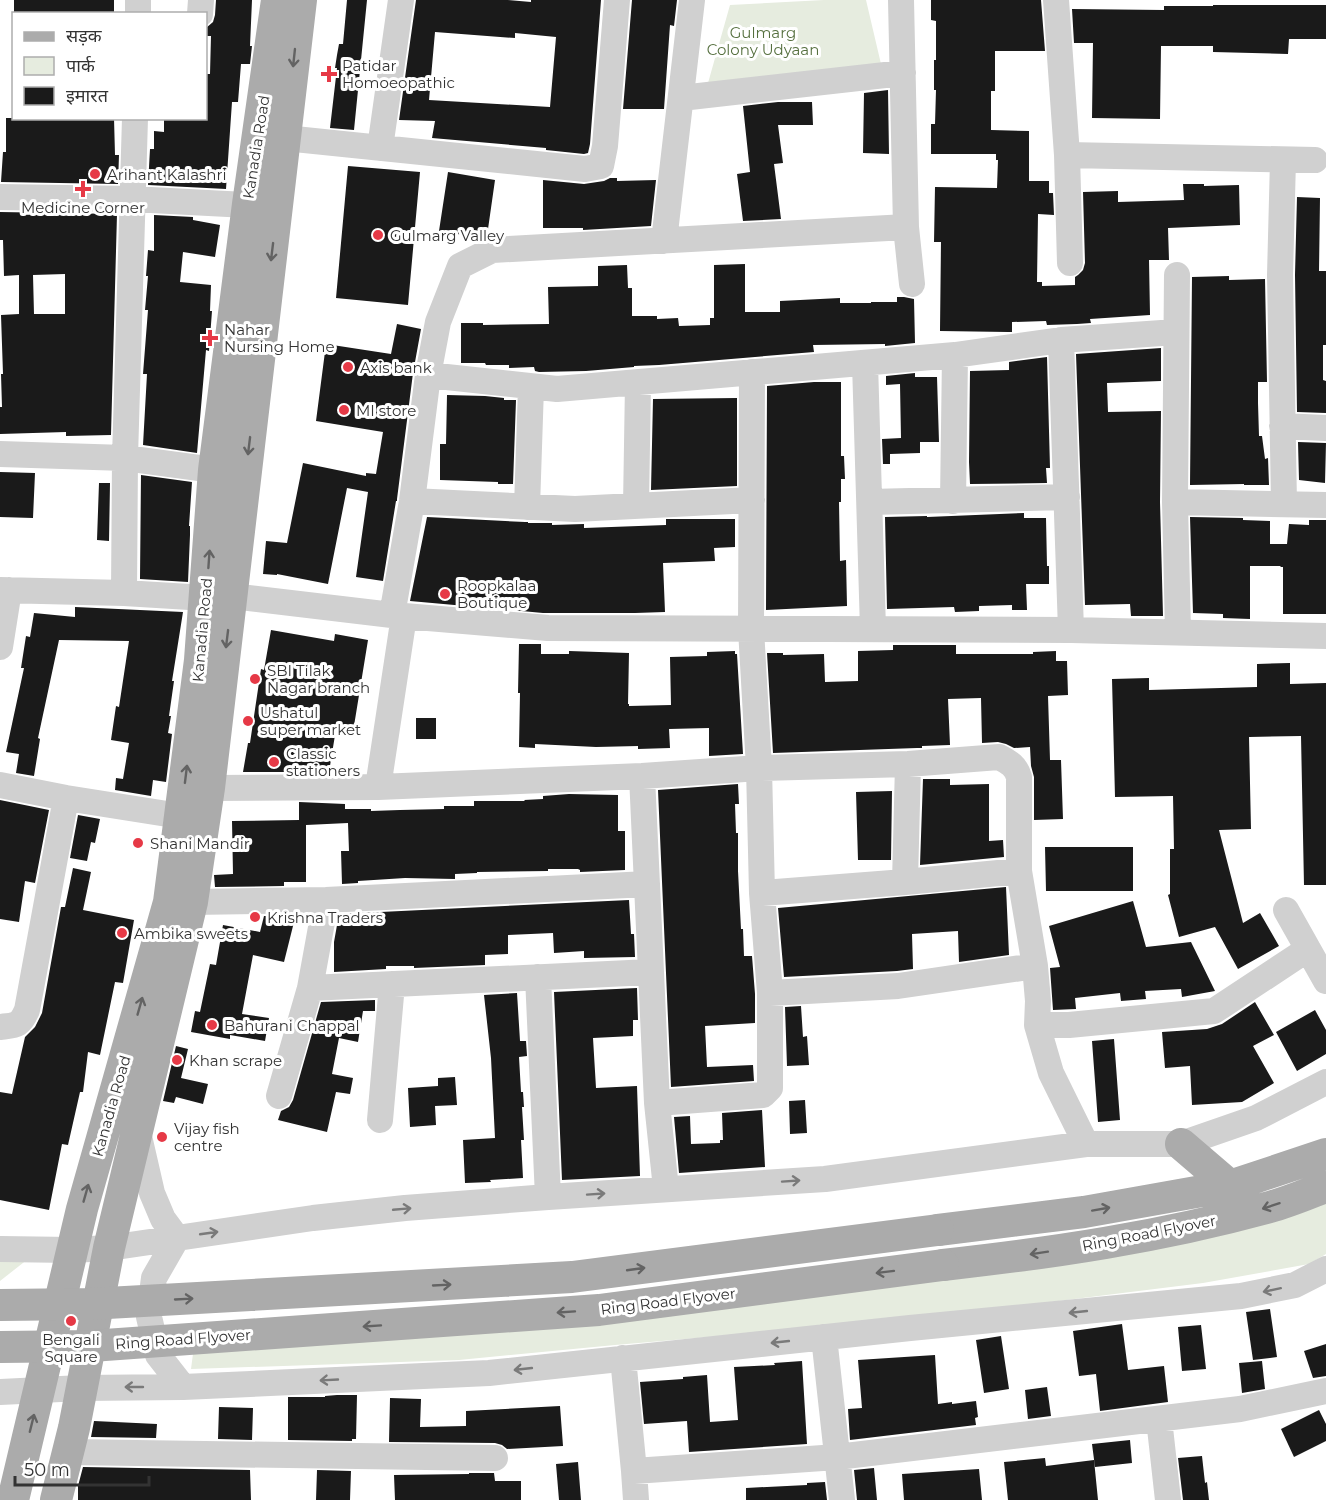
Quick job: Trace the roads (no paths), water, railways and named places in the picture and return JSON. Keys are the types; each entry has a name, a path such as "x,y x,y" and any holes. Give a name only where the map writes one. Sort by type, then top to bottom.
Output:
{"main road":[{"name":"Kanadia Road","path":"13,1500 82,1209 169,902 201,660 219,597 214,470 263,205 277,0"},
{"path":"56,1500 68,1452 109,1248 192,902 209,788 219,597 263,205 285,138 301,0"},
{"path":"1181,1144 1230,1186"},
{"name":"Ring Road Flyover","path":"0,1305 89,1304 572,1277 1084,1212 1230,1186 1326,1154"},
{"name":"Ring Road Flyover","path":"0,1347 92,1346 599,1310 1018,1256 1154,1234 1268,1208 1326,1187"}],"street":[{"path":"380,148 401,0"},
{"path":"285,138 585,169 601,166 605,146 617,0"},
{"path":"664,241 692,0"},
{"path":"901,0 906,227 912,284"},
{"path":"1056,0 1070,263"},
{"path":"681,98 903,73"},
{"path":"124,593 125,458 135,120"},
{"path":"1066,155 1315,160"},
{"path":"1283,160 1280,275 1284,504"},
{"path":"0,197 132,199 263,205"},
{"path":"378,787 428,375 438,322 460,266 492,250 906,227"},
{"path":"1177,275 1175,502 1178,632"},
{"path":"428,375 557,389 955,355 1061,340 1176,332"},
{"path":"1061,340 1071,630"},
{"path":"953,501 955,355"},
{"path":"865,363 873,629"},
{"path":"657,1103 763,1095 770,1088 770,993 762,893 752,629 752,372"},
{"path":"636,506 638,382"},
{"path":"527,507 531,387"},
{"path":"1282,426 1326,428"},
{"path":"0,454 125,458 214,470"},
{"path":"870,502 1067,497"},
{"path":"412,501 575,509 752,500"},
{"path":"1175,502 1326,505"},
{"path":"0,647 5,590 219,597 548,628 1071,630 1326,636"},
{"path":"209,788 378,787 642,776 759,768 908,764 999,757 1012,764 1019,777 1019,871 1035,966 1038,1001 1037,1025 1051,1073 1086,1144"},
{"path":"905,882 908,764"},
{"path":"642,776 657,1103 666,1189"},
{"path":"0,785 180,816"},
{"path":"0,1027 22,1022 27,1010 66,798"},
{"path":"762,893 1019,871"},
{"path":"192,902 326,900 647,884"},
{"path":"279,1096 310,988 326,900"},
{"path":"1286,910 1326,981"},
{"path":"1037,1025 1069,1025 1214,1011 1308,949"},
{"path":"770,993 898,986 1035,966"},
{"path":"310,988 650,972"},
{"path":"538,977 548,1197"},
{"path":"380,1120 392,984"},
{"path":"0,1249 109,1248 313,1218 405,1209 825,1179 1086,1144 1181,1144 1256,1118 1326,1082"},
{"path":"137,1129 152,1193 163,1219 177,1238"},
{"path":"177,1238 154,1278 149,1317 158,1355 183,1387"},
{"path":"0,1392 183,1387 489,1373 1241,1296 1294,1285 1326,1269"},
{"path":"824,1337 842,1500"},
{"path":"623,1358 636,1500"},
{"path":"634,1472 837,1457 1240,1409 1326,1391"},
{"path":"1159,1419 1168,1500"},
{"path":"68,1452 495,1458"}],"place":[{"name":"Patidar Homoeopathic","path":"329,74"},
{"name":"Arihant Kalashri","path":"95,174"},
{"name":"Medicine Corner","path":"83,189"},
{"name":"Gulmarg Valley","path":"378,235"},
{"name":"Nahar Nursing Home","path":"210,338"},
{"name":"Axis bank","path":"348,367"},
{"name":"MI store","path":"344,410"},
{"name":"Roopkalaa Boutique","path":"445,594"},
{"name":"SBI Tilak Nagar branch","path":"255,679"},
{"name":"Ushatul super market","path":"248,721"},
{"name":"Classic stationers","path":"274,762"},
{"name":"Shani Mandir","path":"138,843"},
{"name":"Krishna Traders","path":"255,917"},
{"name":"Ambika sweets","path":"122,933"},
{"name":"Bahurani Chappal","path":"212,1025"},
{"name":"Khan scrape","path":"177,1060"},
{"name":"Vijay fish centre","path":"162,1137"},
{"name":"Bengali Square","path":"71,1321"}],"park label":[{"name":"Gulmarg Colony Udyaan","path":"763,40"}]}
